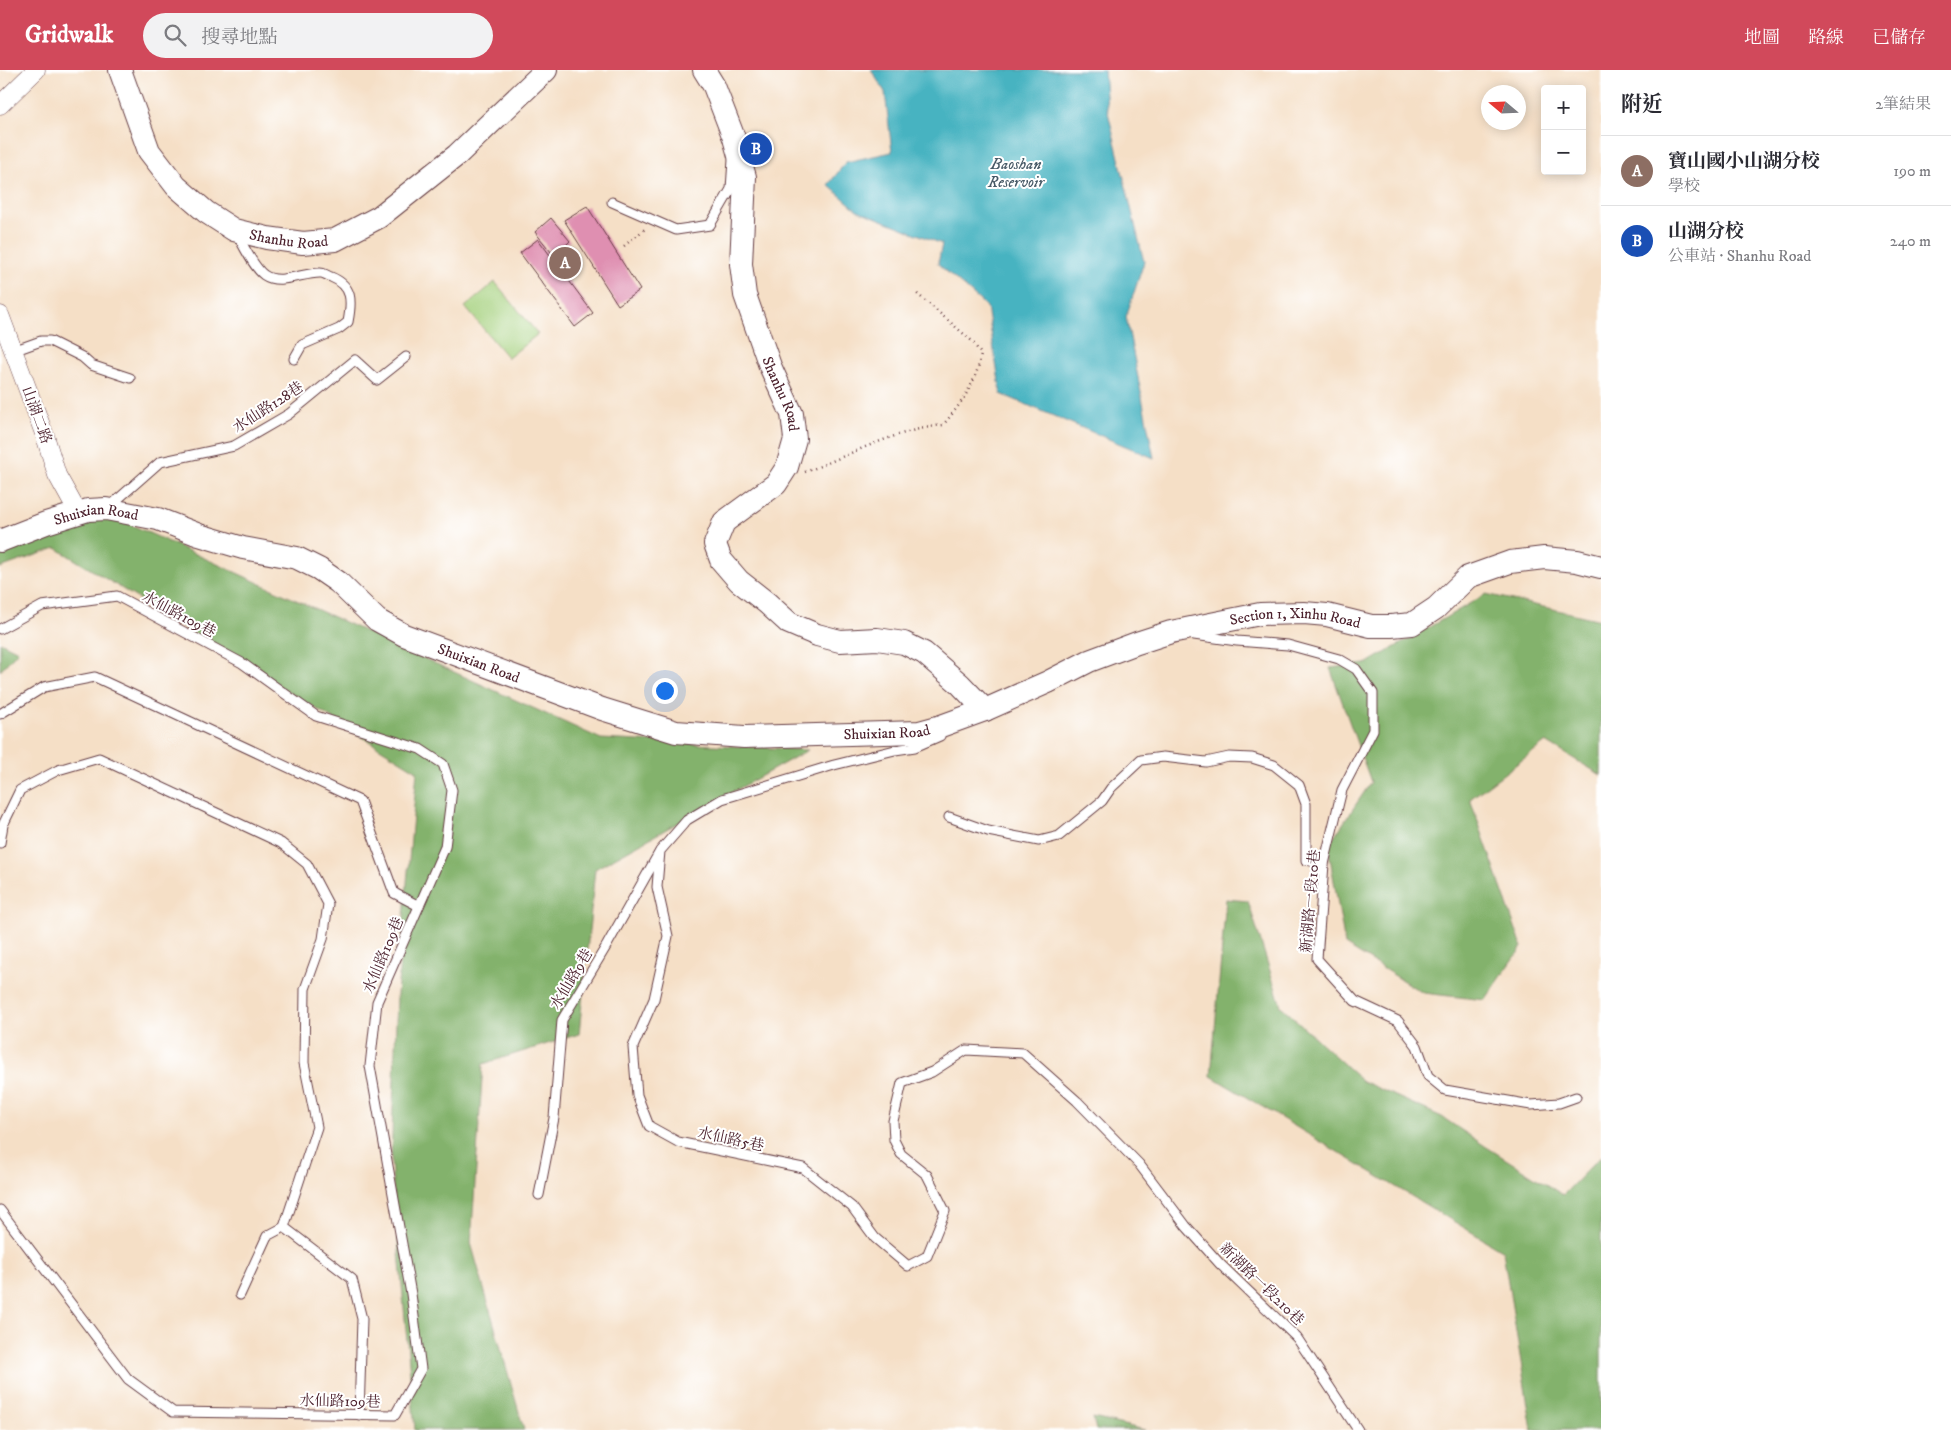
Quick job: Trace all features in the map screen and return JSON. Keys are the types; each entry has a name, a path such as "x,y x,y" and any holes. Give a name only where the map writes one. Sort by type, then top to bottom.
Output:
{"street":[{"path":"0,105 36,70"},
{"name":"Shanhu Road","path":"120,70 149,151 176,186 206,212 234,230 267,238 303,243 335,240 379,217 457,155 546,70"},
{"name":"Shanhu Road","path":"704,70 714,86 734,138 745,177 741,264 745,295 770,366 792,414 795,439 787,467 776,484 724,522 718,532 715,544 721,560 739,581 767,603 789,624 840,641 877,639 904,643 924,653 960,684 985,710"},
{"name":"山湖二路","path":"0,315 57,475 78,513"},
{"name":"Shuixian Road","path":"0,541 78,513 106,509 158,519 198,535 243,548 296,558 319,569 338,582 377,620 404,635 602,709 676,732 744,736 919,732 985,710"},
{"name":"Section 1, Xinhu Road","path":"985,710 1089,661 1171,632 1260,614 1304,613 1327,615 1371,626 1412,624 1436,608 1468,577 1510,562 1544,558 1577,561 1601,567"}],"lane":[{"path":"612,202 676,230 710,225 731,189 734,138"},
{"path":"234,230 257,268 265,276 279,279 322,273 341,282 349,292 351,308 348,322 339,329 302,345 294,359"},
{"path":"13,351 41,341 50,341 82,357 91,365 130,378"},
{"name":"水仙路128巷","path":"106,509 160,462 234,446 289,414 355,360 377,380 406,357"},
{"name":"水仙路109巷","path":"0,629 42,606 118,596 242,663 316,716 420,749 443,764 452,790 445,847 377,1002 370,1066 411,1294 421,1369 395,1415 173,1412 128,1379 0,1210"},
{"name":"新湖路一段10巷","path":"1171,632 1237,641 1288,645 1339,659 1356,669 1373,693 1373,730 1342,790 1324,864 1317,959 1356,1001 1398,1021 1417,1046 1428,1076 1445,1090 1531,1105 1559,1102 1576,1097"},
{"name":"水仙路109巷","path":"0,714 44,687 95,677 360,801 394,893 419,906"},
{"path":"660,851 687,820 722,799 834,765 915,747 934,739 985,710"},
{"path":"949,817 988,831 1039,841 1059,836 1102,802 1116,782 1141,760 1163,757 1206,762 1229,757 1252,758 1274,765 1299,785 1306,804 1306,860 1324,864"},
{"path":"0,843 3,825 20,790 58,770 99,758 282,843 307,864 328,904 323,939 305,989 304,1063 317,1126 284,1227 267,1236 240,1295"},
{"name":"水仙路5巷","path":"660,851 657,887 668,936 654,999 633,1047 637,1096 649,1126 678,1142 803,1168 852,1207 875,1238 908,1266 927,1256 945,1211 927,1175 901,1154 894,1140 893,1121 902,1083 932,1072 966,1050 1023,1053 1077,1102 1139,1164"},
{"name":"水仙路9巷","path":"539,1195 554,1118 562,1020 660,851"},
{"name":"新湖路一段210巷","path":"1139,1164 1186,1226 1220,1264 1297,1338 1358,1430"},
{"path":"284,1227 352,1279 362,1319 359,1415"}],"path":[{"path":"624,246 655,221"},
{"path":"776,484 903,433 942,425 967,394 979,367 981,354 972,341 915,292"}],"green space":[{"path":"495,282 538,334 508,358 465,307"},
{"path":"101,511 601,739 808,750 595,869 579,1034 483,1064 471,1243 524,1430 415,1430 391,1163 397,994 417,771 56,548 0,568 0,541"},
{"path":"1486,594 1601,620 1601,775 1546,742 1470,799 1522,947 1485,1000 1423,993 1345,945 1328,846 1371,782 1330,668 1366,664"},
{"path":"0,642 18,651 0,671"},
{"path":"1226,899 1248,901 1281,1006 1362,1081 1442,1117 1563,1195 1601,1156 1601,1430 1532,1430 1503,1251 1211,1076"},
{"path":"1093,1418 1145,1430 1096,1430"}],"water":[{"name":"Baoshan Reservoir","path":"871,70 1104,70 1107,108 1144,262 1126,317 1154,458 1001,394 987,307 938,264 942,244 857,210 828,185 846,162 892,152 885,92"}],"building":[{"path":"587,206 640,290 618,305 564,220"},
{"path":"551,218 570,241 564,247 569,255 560,263 535,232"},
{"path":"538,239 593,313 575,327 520,253"}],"place":[{"name":"山湖分校","path":"756,149"},
{"name":"寶山國小山湖分校","path":"565,263"}]}
